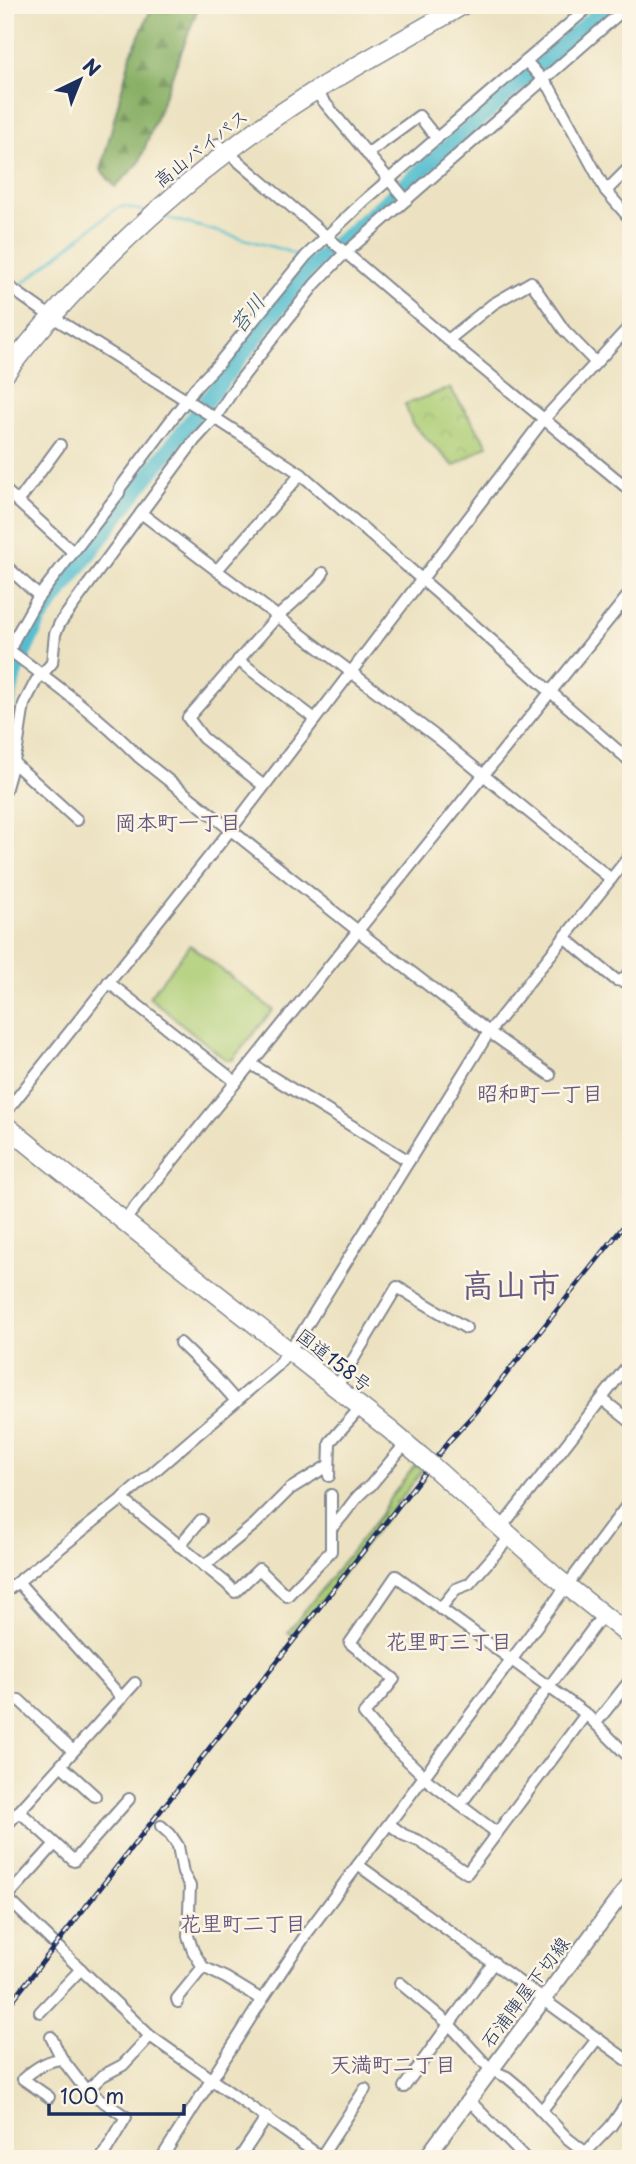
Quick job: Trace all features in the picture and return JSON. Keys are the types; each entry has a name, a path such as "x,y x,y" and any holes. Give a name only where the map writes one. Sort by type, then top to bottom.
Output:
{"highway":[{"name":"高山バイパス","path":"5,357 145,212 222,148 303,84 440,5"},
{"name":"高山バイパス","path":"222,148 463,5"},
{"name":"高山バイパス","path":"5,374 47,314"},
{"name":"国道158号","path":"5,1125 406,1443 566,1585 631,1636"}],"main road":[{"name":"石浦陣屋下切線","path":"425,2159 631,1882"}],"street":[{"path":"550,1075 489,1032 358,931 139,757 93,714 8,653 39,596 189,402 196,387 219,363 306,256 591,5"},
{"path":"5,791 9,759 24,704 39,673 51,663 55,634 60,623 194,441 315,284 345,252 629,5"},
{"path":"527,63 550,88 606,191 631,220"},
{"path":"315,91 405,199"},
{"path":"367,154 419,116 437,139"},
{"path":"222,148 448,340 627,487 631,474"},
{"path":"606,191 631,166"},
{"path":"448,340 493,304 531,282 564,330 596,363"},
{"path":"7,286 301,474 631,762"},
{"path":"5,1112 231,830 544,419 631,325"},
{"path":"18,502 60,445"},
{"path":"217,570 301,474"},
{"path":"5,490 73,552"},
{"path":"141,513 484,774 611,879"},
{"path":"5,565 39,596"},
{"path":"264,786 203,738 188,718 238,660 323,573"},
{"path":"124,1221 631,592"},
{"path":"238,660 315,719"},
{"path":"9,759 77,820"},
{"path":"122,1698 10,1585 122,1499 277,1366 489,1032 631,854"},
{"path":"564,937 616,980 621,981 631,971"},
{"path":"108,982 236,1082"},
{"path":"251,1064 409,1161"},
{"path":"336,1388 397,1287 466,1328"},
{"path":"180,1343 236,1401"},
{"path":"440,1609 459,1586 469,1584 631,1361"},
{"path":"601,1399 631,1422"},
{"path":"204,1566 255,1524 285,1492 329,1471 330,1441 361,1408"},
{"path":"331,1528 341,1520 406,1443"},
{"path":"122,1499 235,1592 259,1569 287,1596 331,1551 331,1495"},
{"path":"161,2159 307,1933 631,1500"},
{"path":"179,1546 201,1520"},
{"path":"497,1833 424,1777 364,1714 384,1694 394,1679 350,1643 396,1576 586,1714 631,1759"},
{"path":"460,1805 603,1615"},
{"path":"596,1723 631,1679"},
{"path":"5,1827 135,1683"},
{"path":"19,1700 73,1751"},
{"path":"388,1824 467,1873 586,1714"},
{"path":"61,1765 95,1796"},
{"path":"19,1811 74,1861 130,1800"},
{"path":"161,1826 178,1846 183,1873 190,1886 188,1936 193,1951 203,1966 262,2000"},
{"path":"55,1844 6,1896 150,2036 322,2158 365,2089"},
{"path":"358,1866 631,2063"},
{"path":"404,2087 494,1962"},
{"path":"177,2002 203,1966"},
{"path":"40,2012 80,1969"},
{"path":"400,1983 449,2024 491,2070 507,2077 567,2138 590,2155 631,2097"},
{"path":"85,2089 123,2065 150,2036"},
{"path":"51,2037 62,2059 85,2089 127,2117 101,2159"},
{"path":"542,2110 597,2039"},
{"path":"49,2097 23,2079 37,2067 62,2059"},
{"path":"469,2100 526,2159"},
{"path":"239,2159 267,2117"}],"green space":[{"path":"153,5 199,5 139,163 115,187 101,170 131,54"},
{"path":"450,388 488,445 454,466 412,424 405,404"},
{"path":"190,945 273,1010 232,1060 226,1060 149,997"},
{"path":"416,1464 423,1470 294,1636 288,1632 381,1514"}],"waterway":[{"name":"苔川","path":"5,715 14,674 39,620 310,268 608,5"},
{"path":"16,289 115,209 124,206 145,212"},
{"path":"161,216 284,250 301,259"}],"railway":[{"path":"5,2010 450,1440 476,1412 631,1217"}],"district":[{"name":"岡本町一丁目","path":"178,823"},
{"name":"昭和町一丁目","path":"540,1094"},
{"name":"高山市","path":"511,1285"},
{"name":"花里町三丁目","path":"449,1642"},
{"name":"花里町二丁目","path":"243,1924"},
{"name":"天満町二丁目","path":"393,2065"}]}
